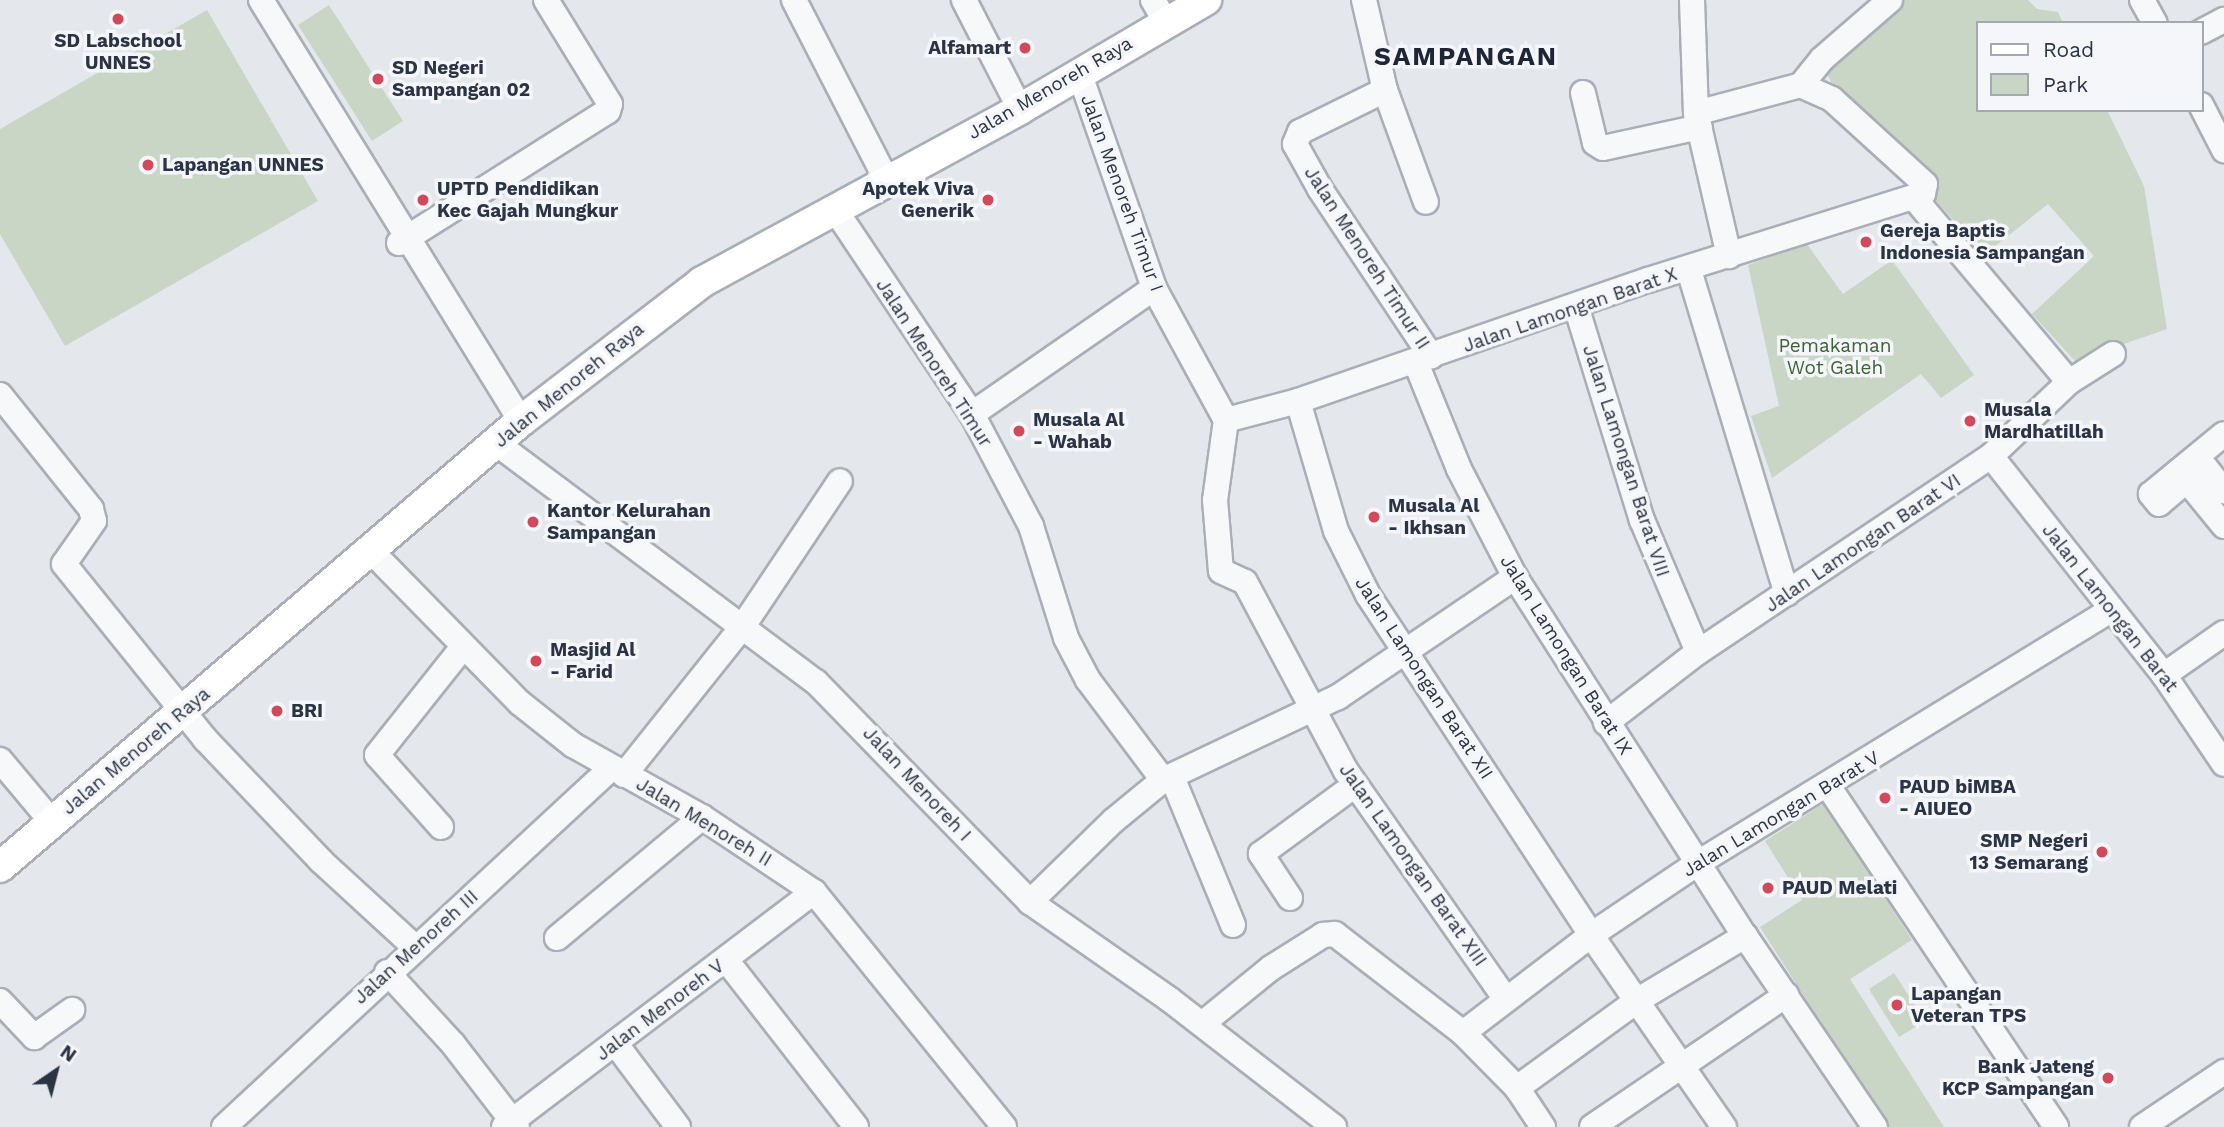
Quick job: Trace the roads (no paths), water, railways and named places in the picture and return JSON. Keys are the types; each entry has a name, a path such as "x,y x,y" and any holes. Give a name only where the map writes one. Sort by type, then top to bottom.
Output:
{"main road":[{"name":"Jalan Menoreh Raya","path":"0,867 521,421 702,282 1080,75 1159,10 1206,0"}],"street":[{"path":"261,0 404,240 521,421"},
{"path":"404,240 608,111 610,104 546,0"},
{"path":"793,0 887,181"},
{"path":"964,0 1020,109"},
{"path":"1364,0 1385,90 1426,202"},
{"path":"1692,0 1698,120 1729,256"},
{"path":"1583,93 1595,143 1603,148 1698,120 1801,85 1822,59 1890,0"},
{"path":"2142,0 2154,21"},
{"path":"2203,31 2224,20"},
{"name":"Jalan Menoreh Timur I","path":"1080,75 1154,288 1226,420"},
{"path":"1801,85 1832,99 1926,184 1923,194 1914,199 2069,382"},
{"name":"Jalan Menoreh Timur II","path":"1385,90 1300,132 1295,144 1424,360"},
{"path":"2203,109 2224,150"},
{"name":"Jalan Lamongan Barat X","path":"1226,420 1298,401 1576,306 1914,199"},
{"name":"Jalan Menoreh Timur","path":"834,208 972,414 1031,526 1066,638 1088,680 1167,778 1233,925"},
{"path":"1689,270 1787,594"},
{"path":"972,414 1154,288"},
{"name":"Jalan Lamongan Barat VIII","path":"1576,306 1643,520 1698,652"},
{"name":"Jalan Lamongan Barat VI","path":"1606,723 1698,652 1991,456 2069,382 2113,354"},
{"name":"Jalan Lamongan Barat IX","path":"1424,360 1459,469 1515,577 1606,723 1745,936 1875,1127"},
{"path":"0,395 91,509 94,521 64,564 183,711 292,832 415,947"},
{"name":"Jalan Lamongan Barat XII","path":"1298,401 1336,531 1368,595 1591,935 1724,1127"},
{"name":"Jalan Lamongan Barat XIII","path":"1226,420 1214,500 1218,566 1225,576 1245,582 1355,785 1505,998"},
{"name":"Jalan Menoreh I","path":"496,443 816,682 864,728 1030,901 1202,1024 1334,1127"},
{"name":"Jalan Lamongan Barat","path":"1991,456 2110,611 2164,675 2224,764"},
{"path":"2205,459 2224,491"},
{"path":"2205,459 2224,526"},
{"name":"Jalan Menoreh III","path":"224,1127 387,972 617,772 743,626 840,481"},
{"name":"Jalan Menoreh II","path":"371,551 520,703 617,772 702,817 814,892 1004,1127"},
{"path":"1030,901 1167,778 1338,697 1515,577"},
{"name":"Jalan Lamongan Barat V","path":"1463,1033 1505,998 1591,935 1698,863 1828,786 2110,611"},
{"path":"2164,675 2224,633"},
{"path":"440,827 377,755 463,647"},
{"path":"0,760 52,822"},
{"path":"1290,898 1261,855 1355,785"},
{"path":"1828,786 2056,1127"},
{"path":"557,938 702,817"},
{"name":"Jalan Menoreh V","path":"511,1125 814,892"},
{"path":"1202,1024 1271,968 1329,934 1463,1033 1517,1087 1543,1127"},
{"path":"1517,1087 1638,1000 1745,936"},
{"path":"727,961 856,1127"},
{"path":"387,972 453,1044 511,1125"},
{"path":"1592,1127 1618,1120 1682,1065 1786,995"},
{"path":"0,1001 34,1037 72,1010"},
{"path":"615,1043 678,1127"},
{"path":"2142,1127 2224,1072"}],"place":[{"name":"SD Labschool UNNES","path":"118,19"},
{"name":"Alfamart","path":"1025,48"},
{"name":"SD Negeri Sampangan 02","path":"378,79"},
{"name":"Lapangan UNNES","path":"148,165"},
{"name":"UPTD Pendidikan Kec Gajah Mungkur","path":"423,200"},
{"name":"Apotek Viva Generik","path":"988,200"},
{"name":"Gereja Baptis Indonesia Sampangan","path":"1866,242"},
{"name":"Musala Mardhatillah","path":"1970,421"},
{"name":"Musala Al - Wahab","path":"1019,431"},
{"name":"Musala Al - Ikhsan","path":"1374,517"},
{"name":"Kantor Kelurahan Sampangan","path":"533,522"},
{"name":"Masjid Al - Farid","path":"536,661"},
{"name":"BRI","path":"277,711"},
{"name":"PAUD biMBA - AIUEO","path":"1885,798"},
{"name":"SMP Negeri 13 Semarang","path":"2102,852"},
{"name":"PAUD Melati","path":"1768,888"},
{"name":"Lapangan Veteran TPS","path":"1897,1005"},
{"name":"Bank Jateng KCP Sampangan","path":"2108,1078"}],"district":[{"name":"SAMPANGAN","path":"1466,57"}],"park label":[{"name":"Pemakaman Wot Galeh","path":"1835,357"}]}
